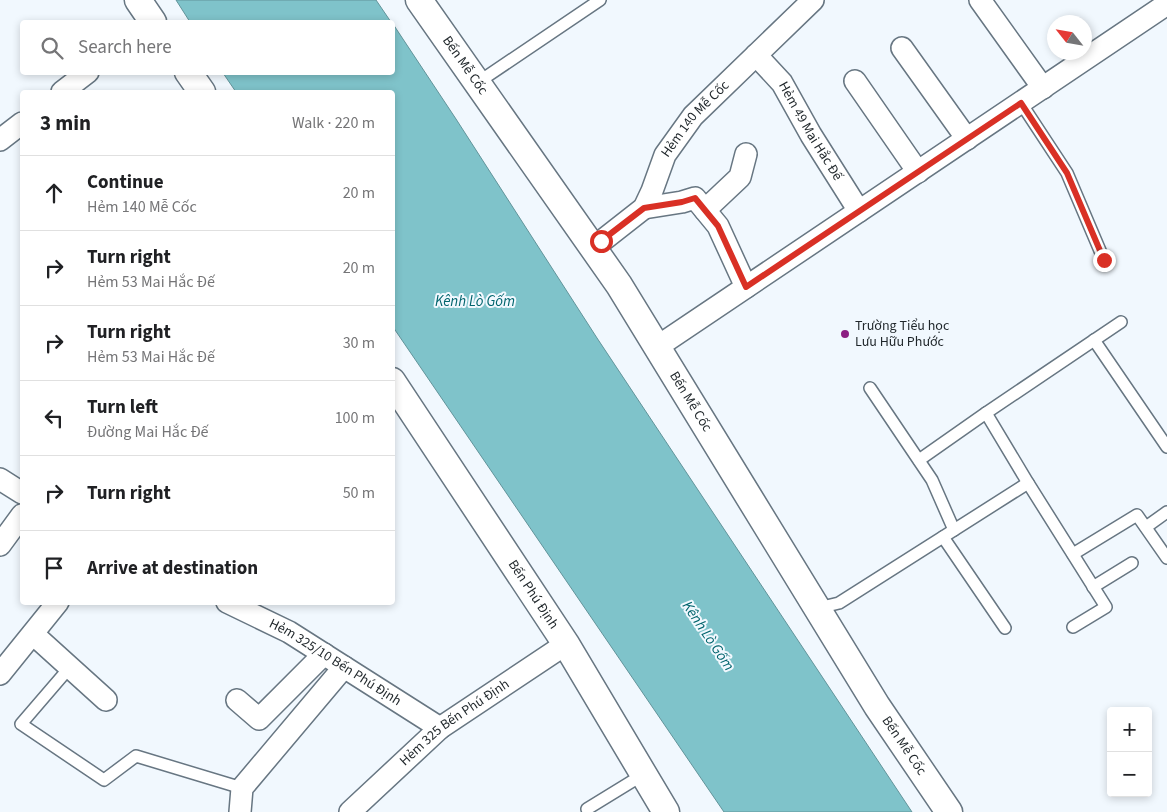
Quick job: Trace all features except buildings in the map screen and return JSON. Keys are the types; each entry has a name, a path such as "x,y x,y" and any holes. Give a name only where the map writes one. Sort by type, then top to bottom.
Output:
{"street":[{"path":"138,0 152,20"},
{"name":"Bến Mễ Cốc","path":"419,0 619,285 877,706 949,812"},
{"name":"Hẻm 140 Mễ Cốc","path":"593,248 644,208 664,156 693,116 813,0"},
{"path":"980,0 1043,88"},
{"path":"657,347 1167,4"},
{"path":"902,48 967,139"},
{"name":"Hẻm 49 Mai Hắc Đế","path":"756,55 782,84 811,136 859,212"},
{"path":"65,90 84,75"},
{"path":"190,75 201,90"},
{"path":"855,81 918,172"},
{"path":"0,140 20,124"},
{"path":"705,210 740,177 746,154"},
{"path":"644,208 695,198 718,226 746,287"},
{"name":"Bến Phú Định","path":"395,386 566,644 666,812"},
{"path":"0,479 20,492"},
{"path":"0,545 20,518"},
{"path":"0,674 56,605"},
{"name":"Hẻm 325/10 Bến Phú Định","path":"233,605 289,632 440,728"},
{"path":"33,634 106,700"},
{"name":"Hẻm 325 Bến Phú Định","path":"350,812 440,728 566,644"},
{"path":"237,700 259,719 324,654"},
{"path":"240,812 242,788 344,667"}],"lane":[{"path":"477,83 600,0"},
{"path":"1021,103 1067,173 1104,260"},
{"path":"919,460 1121,322"},
{"path":"1094,340 1167,447"},
{"path":"870,388 932,480 954,530"},
{"path":"986,413 1106,607 1073,627"},
{"path":"818,608 839,603 1028,483"},
{"path":"1146,527 1167,512"},
{"path":"1074,554 1137,515 1167,558"},
{"path":"943,537 1005,628"},
{"path":"1093,587 1132,563"},
{"path":"70,667 21,724 104,780 136,756 242,788"},
{"path":"587,809 644,774"}],"water":[{"path":"176,0 376,0 390,20 189,20"},
{"name":"Kênh Lò Gốm","path":"395,27 597,338 912,812 724,812 395,330 395,90 235,90 224,75 395,75"}],"place":[{"name":"Trường Tiểu học Lưu Hữu Phước","path":"845,334"}],"route":[{"path":"601,241 644,208 695,198 718,226 746,287 1021,103 1067,173 1104,260"}]}
